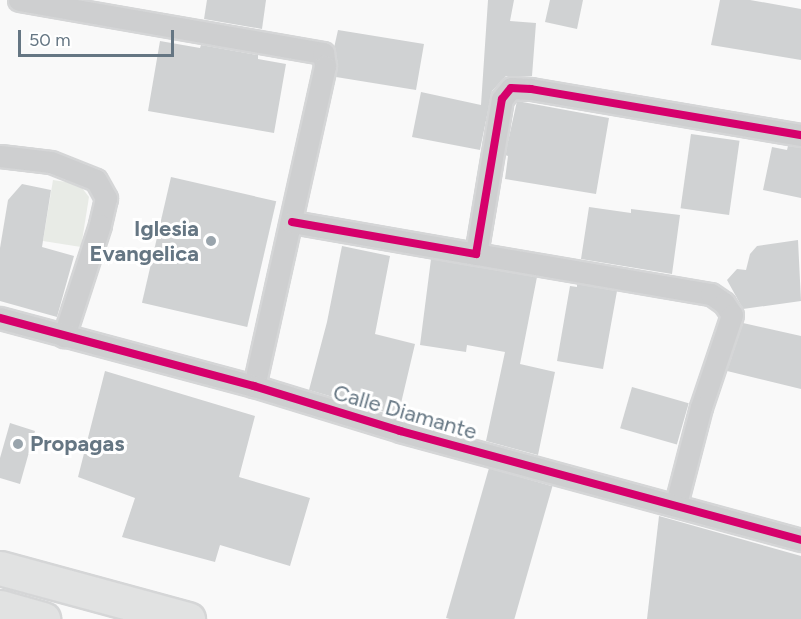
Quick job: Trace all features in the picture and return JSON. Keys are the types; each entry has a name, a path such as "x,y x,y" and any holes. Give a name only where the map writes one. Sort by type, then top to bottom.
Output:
{"main road":[{"path":"0,568 188,619"},
{"path":"0,607 43,619"}],"street":[{"path":"19,0 323,53 325,66 254,386"},
{"path":"477,254 502,99 511,88 531,89 801,135"},
{"path":"0,156 51,162 96,180 106,198 100,225 64,336"},
{"path":"292,222 711,294 724,303 732,315 701,407 676,504"},
{"name":"Calle Diamante","path":"0,318 254,386 400,431 676,504 801,540"}],"shaded area":[{"path":"53,180 79,184 89,197 81,247 43,241"}],"building":[{"path":"207,0 266,0 262,29 204,19"},
{"path":"488,0 514,0 510,21 536,23 532,76 506,76 492,91 480,150 412,137 421,92 481,105"},
{"path":"550,0 583,0 577,29 545,22"},
{"path":"720,0 750,0 801,9 801,60 711,45"},
{"path":"338,30 424,44 416,90 336,77 338,64 334,48"},
{"path":"160,41 200,48 201,45 258,55 258,59 286,64 274,133 148,111"},
{"path":"517,101 609,118 596,194 505,179 508,156 505,155"},
{"path":"691,134 740,141 729,215 681,208"},
{"path":"788,146 801,147 801,198 763,190 772,147 787,150"},
{"path":"171,177 276,201 247,327 142,303"},
{"path":"22,184 51,190 42,247 74,256 57,317 0,301 0,248 8,200"},
{"path":"589,207 631,213 631,209 680,215 672,274 581,259"},
{"path":"798,240 801,301 743,309 727,280 737,269 746,270 750,254 757,246"},
{"path":"342,246 390,256 375,334 415,344 398,416 309,390 327,322"},
{"path":"431,259 537,277 520,364 555,372 538,455 486,441 505,352 467,345 466,352 420,345"},
{"path":"577,284 617,291 603,369 557,361 570,286 577,287"},
{"path":"743,323 801,336 801,389 727,371"},
{"path":"105,371 255,416 239,477 310,498 290,566 220,545 215,562 122,537 135,498 78,477"},
{"path":"632,387 689,403 677,445 620,428"},
{"name":"Propagas","path":"10,423 35,431 20,484 0,478 0,458"},
{"path":"489,468 552,486 514,619 446,618"},
{"path":"659,516 801,556 801,619 647,619"}],"cycle path":[{"path":"292,222 476,254 502,99 511,88 531,89 801,135"},
{"path":"0,318 254,386 400,431 801,540"}],"place":[{"name":"Iglesia Evangelica","path":"211,241"},
{"name":"Propagas","path":"18,444"}]}
